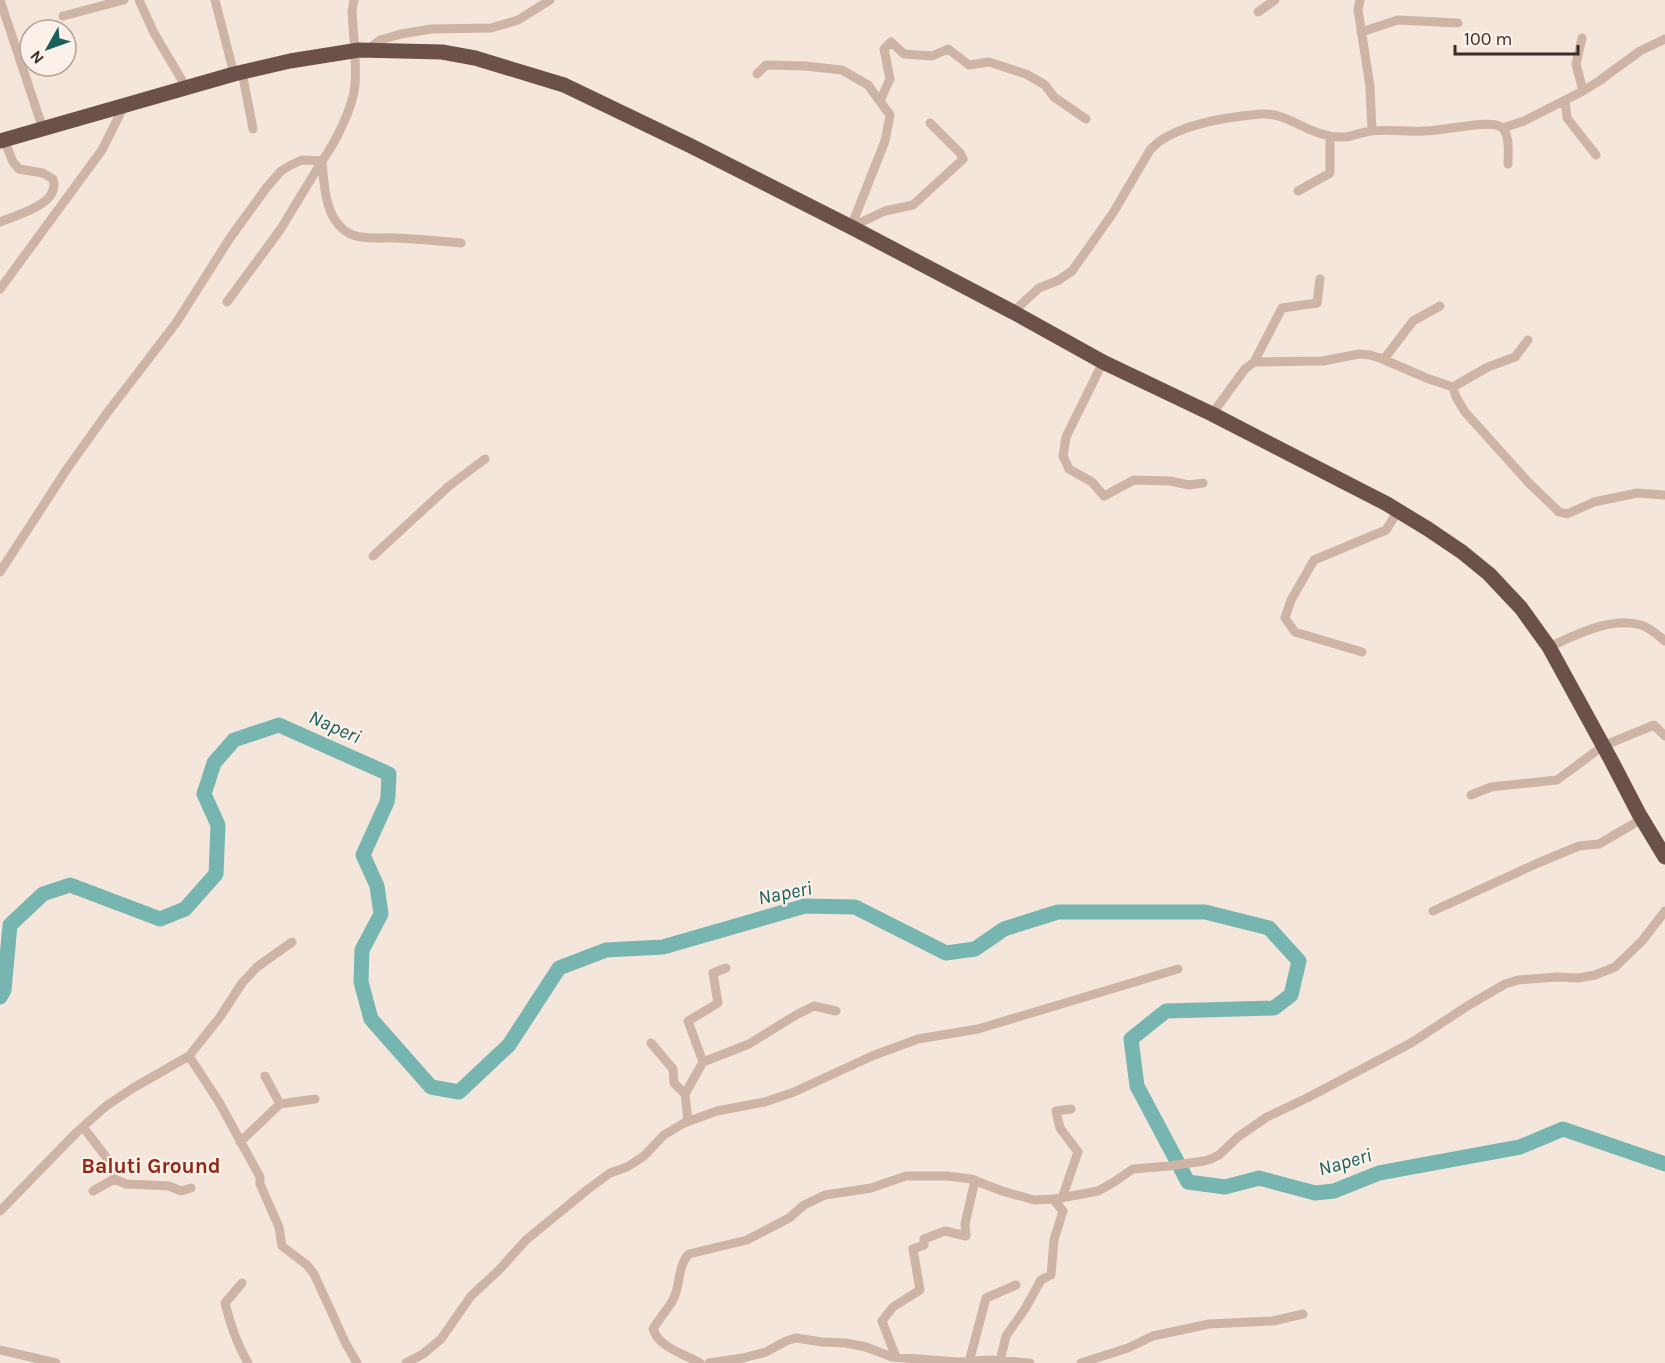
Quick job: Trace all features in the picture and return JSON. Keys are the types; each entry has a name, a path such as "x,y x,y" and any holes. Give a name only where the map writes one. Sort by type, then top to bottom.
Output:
{"highway":[{"path":"2,140 238,73 290,61 360,51 442,52 475,58 564,85 691,146 1014,312 1103,362 1212,414 1398,511 1445,540 1489,574 1521,608 1549,647 1641,819 1665,857"}],"street":[{"path":"0,0 43,129"},
{"path":"63,16 124,0"},
{"path":"139,0 154,33 186,87"},
{"path":"215,0 253,129"},
{"path":"227,302 280,230 329,151 351,103 360,51 352,11 354,0"},
{"path":"360,51 380,40 401,34 431,29 490,28 518,20 549,0"},
{"path":"1258,12 1275,0"},
{"path":"1360,0 1358,10 1370,86 1372,131"},
{"path":"1361,32 1398,20 1458,22"},
{"path":"1582,38 1576,64 1583,91"},
{"path":"1503,128 1524,121 1583,91 1640,51 1665,39"},
{"path":"880,101 890,79 884,49 891,42 904,54 932,56 948,49 969,64 989,62 1026,74 1045,86 1054,96 1086,119"},
{"path":"757,74 766,65 842,70 868,85 890,115 885,141 851,228"},
{"path":"1565,100 1567,118 1596,155"},
{"path":"0,289 102,150 124,106"},
{"path":"1014,312 1039,288 1059,280 1072,271 1113,213 1156,143 1206,123 1264,114 1276,116 1320,135 1346,137 1372,131 1422,131 1469,125 1498,125 1503,128 1507,140 1508,164"},
{"path":"851,228 885,211 913,205 963,159 960,153 930,123"},
{"path":"1298,190 1330,173 1330,136"},
{"path":"0,222 37,208 52,192 55,184 53,179 43,173 19,169 2,140"},
{"path":"0,573 67,469 176,323 230,238 267,187 281,171 291,165 302,160 322,161"},
{"path":"322,161 329,207 337,223 345,230 354,235 371,238 461,243"},
{"path":"1212,414 1245,369 1254,362 1282,308 1317,303 1320,279"},
{"path":"1383,359 1413,321 1440,306"},
{"path":"1254,362 1323,361 1359,354 1370,355 1429,380 1453,387 1488,368 1515,357 1528,340"},
{"path":"1103,362 1066,437 1063,456 1069,469 1092,482 1104,496 1134,480 1170,481 1189,485 1203,483"},
{"path":"1453,387 1465,412 1528,482 1559,512 1567,514 1594,502 1637,493 1664,495"},
{"path":"373,555 449,486 485,459"},
{"path":"1362,652 1295,632 1285,618 1291,600 1314,561 1386,530 1398,511"},
{"path":"1549,647 1579,633 1625,622 1643,626 1665,641"},
{"path":"1472,795 1491,787 1557,780 1603,746 1654,725 1665,736"},
{"path":"1433,911 1569,850 1579,846 1599,844 1641,819"},
{"path":"700,1363 661,1342 655,1336 653,1329 673,1300 684,1258 689,1254 747,1240 789,1218 804,1205 825,1195 871,1188 906,1176 947,1176 975,1180 1034,1200 1098,1191 1133,1169 1211,1159 1267,1117 1412,1043 1505,984 1518,980 1578,978 1595,975 1615,967 1642,941 1665,911"},
{"path":"0,1211 83,1127 106,1107 133,1088 189,1056 220,1017 242,983 257,967 291,942"},
{"path":"703,1062 688,1021 718,1003 713,973 726,968"},
{"path":"406,1363 423,1354 441,1338 471,1296 526,1240 610,1173 627,1167 644,1156 664,1135 688,1121 717,1111 765,1102 794,1092 872,1056 918,1039 978,1029 1178,969"},
{"path":"688,1121 685,1094 703,1062 750,1044 814,1006 836,1011"},
{"path":"651,1043 673,1069 674,1083 685,1094"},
{"path":"189,1056 219,1102 260,1177 260,1184 279,1227 282,1246 307,1265 314,1274 353,1361"},
{"path":"265,1076 280,1104"},
{"path":"240,1142 280,1104 315,1100"},
{"path":"1000,1362 1006,1336 1025,1309 1041,1280 1051,1275 1054,1240 1063,1211 1058,1198 1078,1152 1060,1128 1056,1112 1071,1109"},
{"path":"83,1127 113,1166 114,1179"},
{"path":"114,1179 126,1184 169,1186 181,1191 191,1188"},
{"path":"93,1191 114,1179"},
{"path":"896,1357 882,1321 893,1307 920,1290 913,1250 924,1245 924,1239 945,1231 966,1236 966,1224 975,1180"},
{"path":"242,1283 225,1303 228,1318 248,1363"},
{"path":"969,1362 986,1298 1016,1285"},
{"path":"1082,1363 1128,1348 1153,1336 1209,1324 1273,1321 1303,1314"},
{"path":"709,1363 747,1360 796,1338 846,1343 896,1357 958,1362 1030,1363"},
{"path":"0,1350 56,1363"}],"waterway":[{"name":"Naperi","path":"0,997 4,990 10,925 43,894 70,885 160,919 185,909 216,874 218,825 204,794 214,763 234,740 279,725 389,774 387,802 363,855 377,886 381,914 362,950 361,982 371,1019 431,1087 459,1092 509,1045 559,968 606,950 663,947 805,906 855,907 946,953 975,949 1004,929 1058,912 1205,912 1269,928 1299,961 1291,995 1274,1008 1166,1011 1131,1039 1137,1086 1188,1182 1225,1187 1259,1178 1315,1193 1334,1191 1379,1173 1520,1147 1563,1129 1665,1164"}],"district":[{"name":"Baluti Ground","path":"151,1166"}]}
